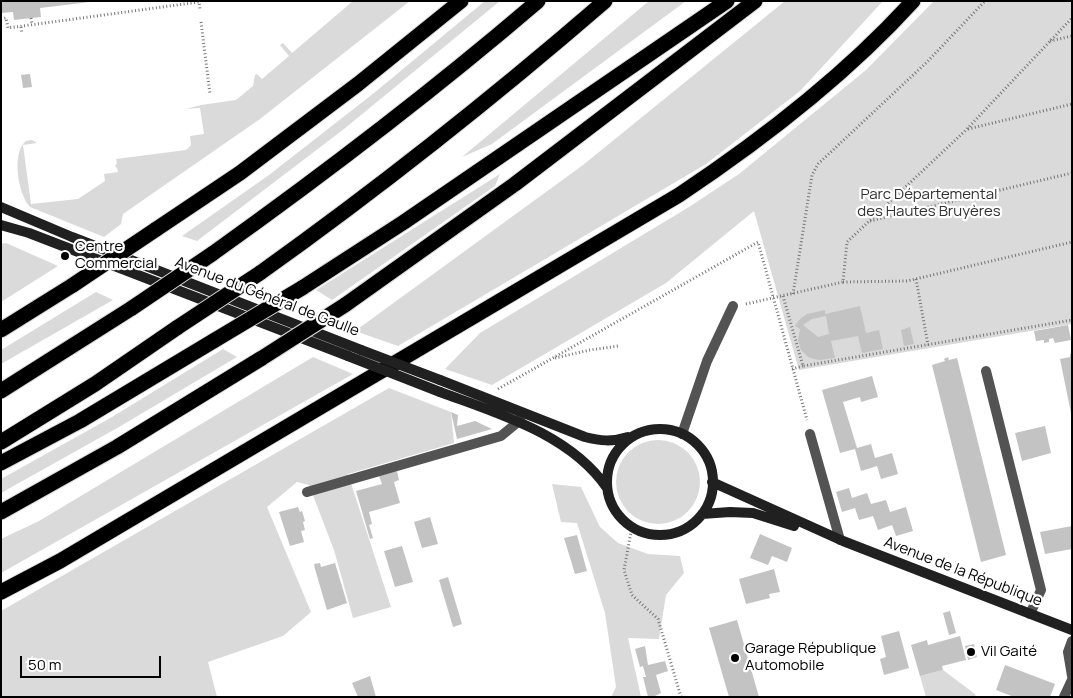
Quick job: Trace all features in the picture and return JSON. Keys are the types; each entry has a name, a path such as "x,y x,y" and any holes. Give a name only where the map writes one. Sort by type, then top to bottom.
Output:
{"highway":[{"path":"1,330 155,230 264,155 358,84 461,1"},
{"path":"1,391 132,308 284,203 386,126 538,1"},
{"path":"1,442 95,384 260,273 323,228 489,99 605,1"},
{"path":"1,463 80,421 302,288 404,222 727,1"},
{"path":"1,512 117,447 262,358 345,304 515,184 755,1"},
{"path":"1,592 77,551 680,195 723,166 818,92 874,41 913,1"}],"main road":[{"name":"Avenue du Général de Gaulle","path":"1,207 72,237 484,396"},
{"name":"Avenue du Général de Gaulle","path":"1,225 28,233 518,422"},
{"path":"484,396 598,440 612,441 649,429 666,429 682,434 695,442 704,453 710,467 712,482 710,499 702,514 691,524 677,532 662,534 646,533 632,527 620,517 612,504 607,488 607,473 612,458 621,445 634,435"},
{"path":"518,422 544,435 576,456 592,468 607,488"},
{"name":"Avenue de la République","path":"712,482 841,541 1072,630"},
{"name":"Avenue de la République","path":"702,514 753,513 841,541"}],"lane":[{"path":"682,434 707,361 733,306"},
{"path":"986,371 1041,590 1030,614"},
{"path":"307,492 501,436 518,422 524,412"},
{"path":"810,434 841,541"},
{"path":"1064,697 1072,678 1068,652 1072,642"}],"path":[{"path":"793,294 812,175 818,164 927,62 985,1"},
{"path":"1,18 6,18 8,28 191,2 198,2 200,9"},
{"path":"31,18 32,25"},
{"path":"842,282 847,242 966,130 1072,18"},
{"path":"201,22 210,94"},
{"path":"21,27 22,33"},
{"path":"1049,41 1072,36"},
{"path":"966,130 1072,104"},
{"path":"870,221 1072,173"},
{"path":"484,396 758,242 810,434"},
{"path":"733,306 753,304 842,282 907,281 1072,242"},
{"path":"916,279 928,345"},
{"path":"783,296 803,366"},
{"path":"792,369 1072,320"},
{"path":"550,360 590,350 618,346"},
{"path":"632,527 624,570 632,595 658,619 681,697"}],"green space":[{"path":"353,1 410,1 260,119 123,214 121,224 104,237 30,207 26,201 20,184 18,164 21,147 26,141 32,140 37,143 23,145 31,204 78,199 105,181 104,174 118,172 115,166 117,163 116,159 186,150 191,145 190,136 204,134 200,108 186,109 236,100 253,86 255,75 257,74 262,79 289,56 280,45 283,43 292,53"},
{"path":"485,1 500,1 344,129 197,241 182,236 269,175 374,93"},
{"path":"649,1 686,1 492,144 462,157"},
{"path":"785,1 883,1 800,91 706,164 398,346 355,331 583,165"},
{"name":"Parc Départemental des Hautes Bruyères","path":"934,1 1072,1 1072,324 799,370 754,211 666,283 492,385 445,369 480,333 689,207 739,174 866,70"},
{"path":"500,174 495,186 332,300 316,290"},
{"path":"6,243 58,266 1,302 1,244"},
{"path":"96,292 113,300 1,364 1,350"},
{"path":"223,349 237,357 119,427 1,493 1,479 112,417"},
{"path":"313,357 353,374 1,573 1,539 39,521"},
{"path":"389,388 451,412 454,443 348,474 391,607 353,618 334,550 309,485 297,482 267,507 311,612 283,636 208,662 217,697 1,697 1,611"},
{"path":"650,440 666,440 682,447 693,458 700,474 697,498 688,512 682,517 666,524 650,524 634,517 623,506 616,490 616,474 623,458 634,447"},
{"path":"552,484 581,487 600,527 618,543 648,554 680,556 684,573 666,595 659,639 628,638 641,697 611,697 616,687 605,613 577,523 561,522"},
{"path":"943,670 975,694 976,697 926,697 920,676"}],"building":[{"path":"1,1 90,2 40,8 41,17 14,20 13,12 1,13"},
{"path":"30,74 32,87 23,88 21,75"},
{"path":"860,306 866,333 879,330 883,349 862,353 858,336 831,341 835,358 819,360 808,357 801,350 798,340 800,329 795,326 807,314 825,310 825,314","holes":["826,316 829,334 818,337 803,325 812,319"]},
{"path":"1068,325 1071,340 1055,343 1053,338 1049,339 1049,342 1044,343 1044,340 1036,341 1034,331"},
{"path":"910,327 914,344 904,346 901,330"},
{"path":"1072,353 1071,413 1060,359 1070,357"},
{"path":"948,357 949,360 957,358 1006,555 981,562 932,365 945,361 944,359"},
{"path":"872,376 878,397 861,402 860,397 843,402 857,448 871,444 875,458 892,453 898,474 881,479 877,466 861,471 855,449 840,453 822,390"},
{"path":"451,412 458,415 457,426 475,421 492,429 457,439"},
{"path":"1045,426 1051,453 1022,461 1015,433"},
{"path":"397,471 399,480 394,482 400,503 369,512 372,524 369,525 373,538 370,539 356,491 382,484 379,476"},
{"path":"849,488 852,498 867,493 871,504 886,500 890,512 906,507 913,531 896,536 892,525 878,530 873,516 859,520 855,508 842,512 836,492"},
{"path":"298,507 300,512 302,511 305,521 303,522 305,530 301,531 304,542 290,546 279,512"},
{"path":"430,517 438,544 422,548 414,522"},
{"path":"1072,526 1072,549 1045,554 1040,532"},
{"path":"760,534 792,548 787,562 772,556 768,565 750,558"},
{"path":"577,535 587,571 575,574 564,538"},
{"path":"402,546 413,582 395,587 384,551"},
{"path":"320,563 321,567 335,563 347,603 327,610 314,564"},
{"path":"774,569 780,592 769,594 770,598 746,604 739,579"},
{"path":"448,577 462,624 453,627 439,580"},
{"path":"950,611 956,633 949,635 943,613"},
{"path":"737,620 759,697 729,697 709,628"},
{"path":"899,631 909,668 884,675 880,659 886,657 881,636"},
{"path":"960,636 966,660 942,666 943,670 920,676 911,645 927,640 928,645"},
{"name":"Vil Gaité","path":"974,644 977,657 968,660 965,646"},
{"path":"645,646 648,665 665,661 668,671 656,675 661,693 653,697 648,697 643,677 646,677 643,666 640,667 635,649"},
{"path":"1005,665 1055,684 1050,697 1014,697 996,690"},
{"path":"370,676 376,697 358,697 352,683"}],"place":[{"name":"Centre Commercial","path":"65,256"},
{"name":"Vil Gaité","path":"971,652"},
{"name":"Garage République Automobile","path":"735,658"}]}
